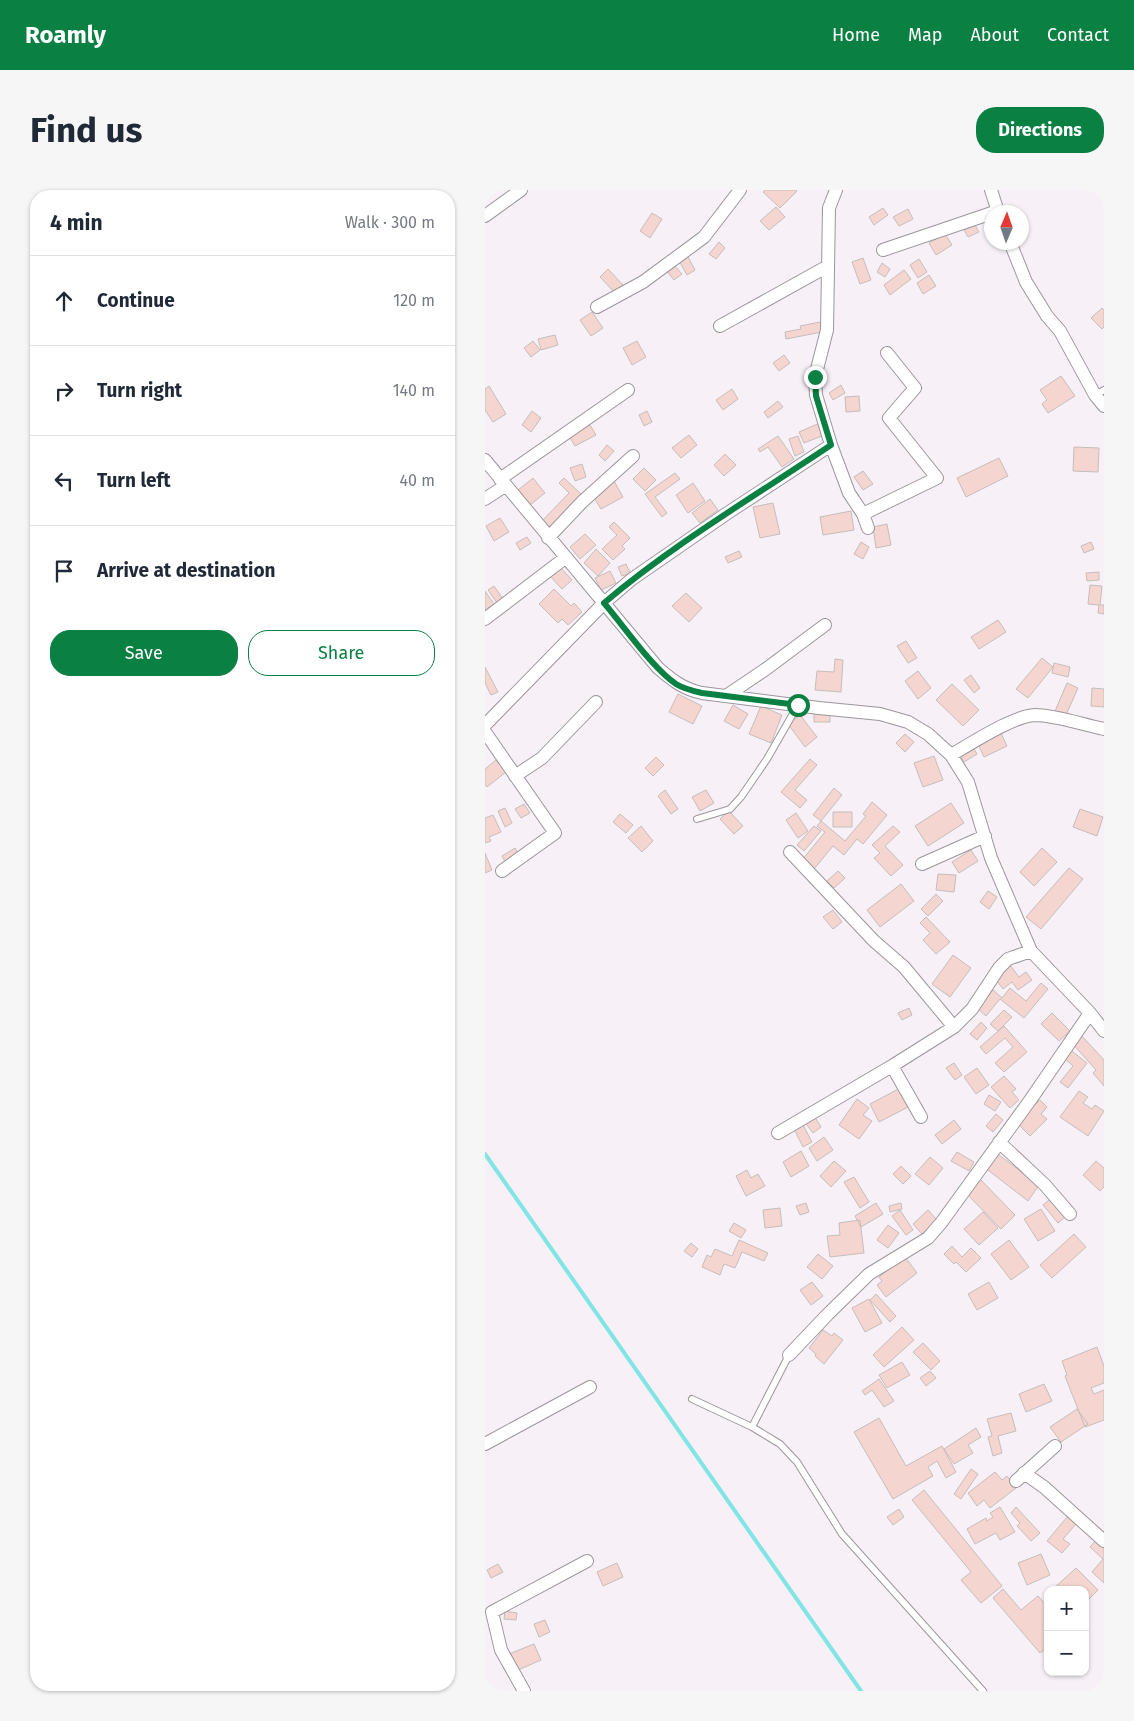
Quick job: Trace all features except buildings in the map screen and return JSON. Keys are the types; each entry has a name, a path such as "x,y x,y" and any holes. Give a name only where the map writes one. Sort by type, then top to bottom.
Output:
{"street":[{"path":"485,216 521,190"},
{"path":"597,307 643,282 704,236 740,190"},
{"path":"836,190 829,208 827,330 815,377 816,396 831,445 849,493 863,514 868,528"},
{"path":"991,190 994,205"},
{"path":"883,250 984,216"},
{"path":"1013,250 1026,282 1099,392 1104,406"},
{"path":"720,326 828,266"},
{"path":"863,514 937,478 889,418 915,388 887,353"},
{"path":"485,499 503,483 628,390"},
{"path":"485,725 604,603 632,579 831,445"},
{"path":"548,538 582,502 633,456"},
{"path":"485,460 658,668 675,683 689,690 726,696 880,714 908,722 927,734 951,755 968,782 991,858 1031,951 1090,1013 1104,1031"},
{"path":"485,619 565,558"},
{"path":"726,696 766,670 825,625"},
{"path":"515,776 542,758 596,702"},
{"path":"951,755 998,729 1033,715 1046,716 1104,729"},
{"path":"485,732 555,833 502,871"},
{"path":"922,864 985,836"},
{"path":"791,852 874,940 904,967 954,1027"},
{"path":"778,1133 954,1027 973,1009 999,968 1008,959 1031,951"},
{"path":"789,1355 869,1274 928,1238 941,1223 1031,1099 1090,1013"},
{"path":"892,1066 921,1117"},
{"path":"999,1142 1045,1185 1070,1214"},
{"path":"485,1444 590,1387"},
{"path":"1055,1446 1020,1477 1044,1487 1104,1541"},
{"path":"524,1691 501,1650 492,1612 587,1561"}],"lane":[{"path":"697,819 730,809 741,797 767,759 798,705"},
{"path":"752,1427 789,1355"},
{"path":"692,1399 752,1427 780,1444 797,1462 843,1534 983,1691"}],"waterway":[{"path":"485,1154 861,1691"}],"route":[{"path":"798,705 702,693 689,690 675,683 658,668 604,603 632,579 682,544 831,445 816,396 815,377"}]}
